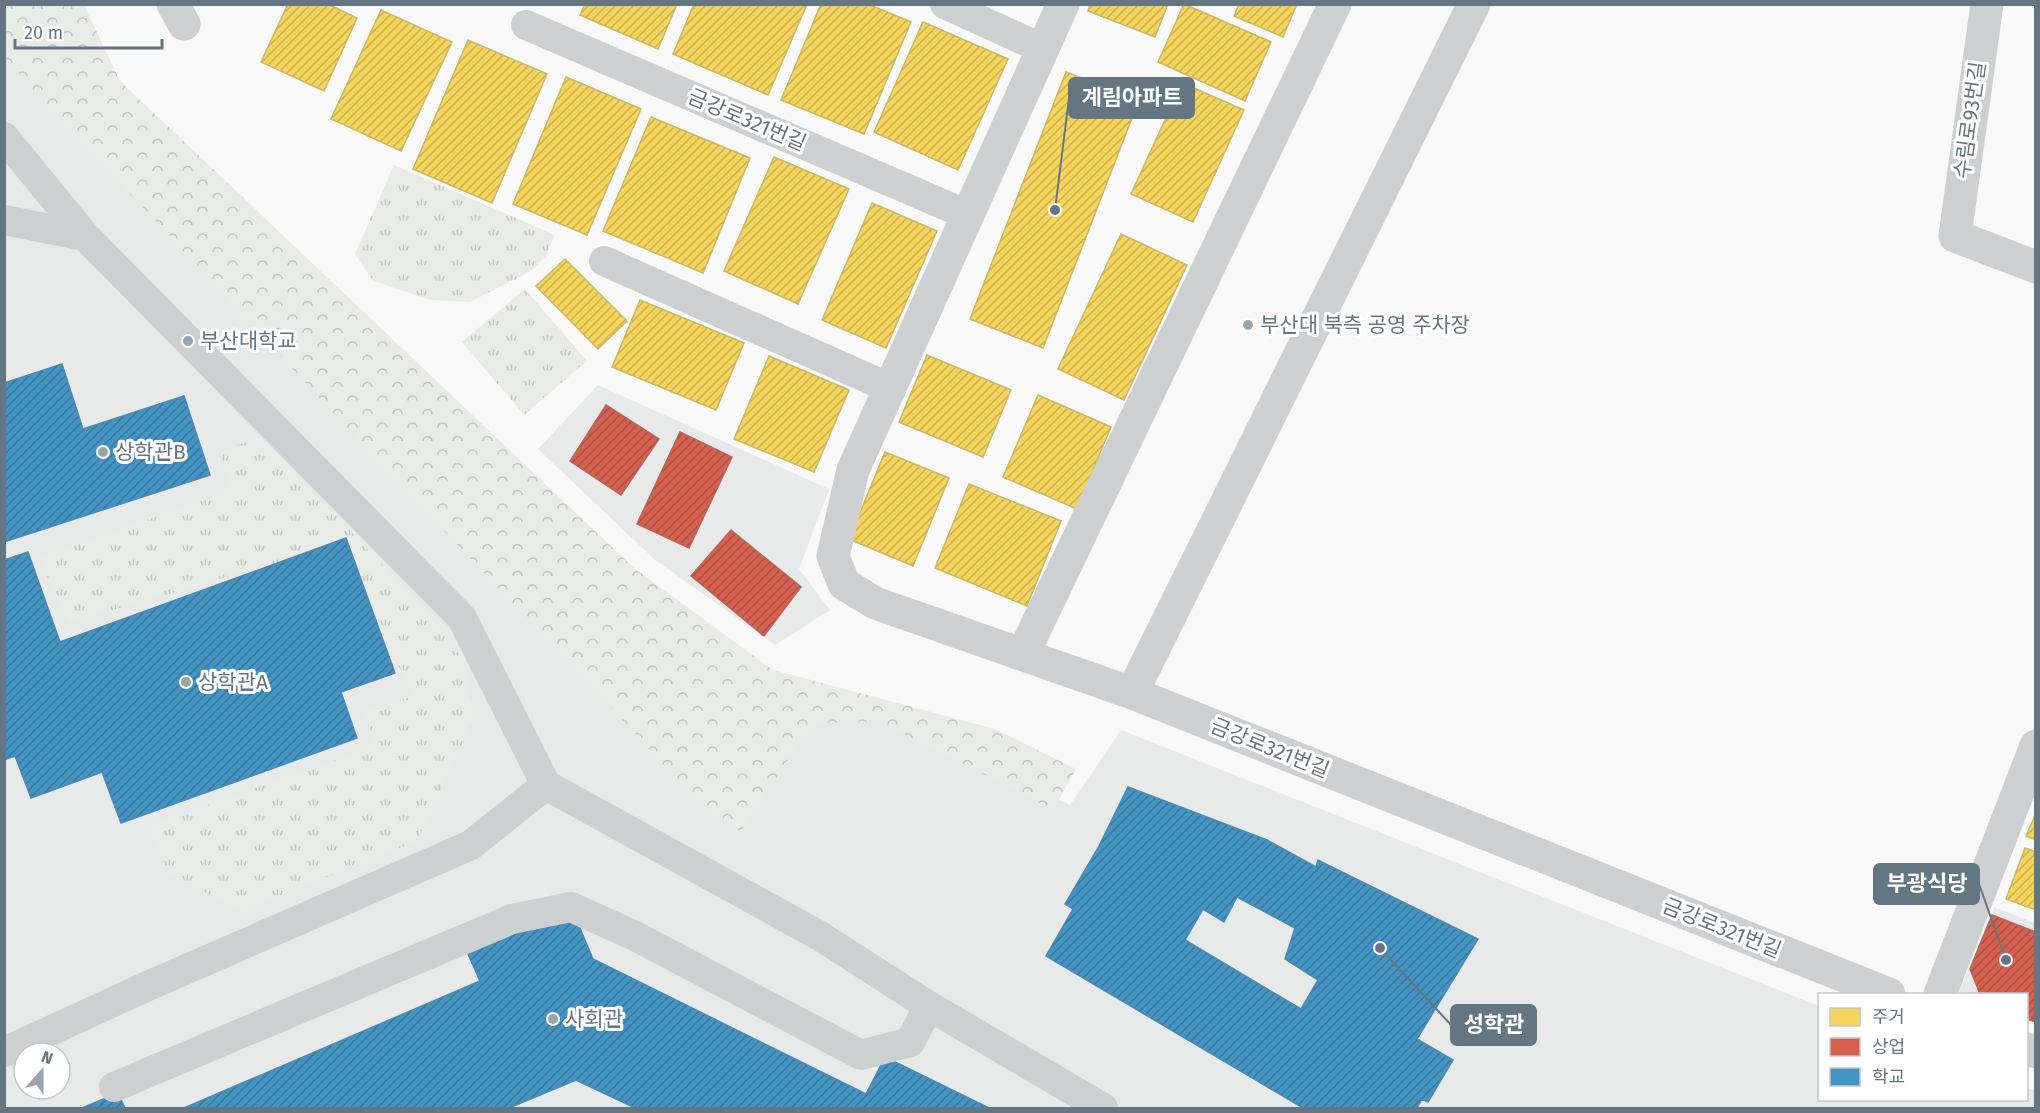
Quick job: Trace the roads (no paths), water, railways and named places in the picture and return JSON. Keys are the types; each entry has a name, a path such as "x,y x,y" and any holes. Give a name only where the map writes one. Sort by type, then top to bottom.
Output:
{"street":[{"name":"금강로321번길","path":"1063,4 853,470 833,556 844,584 875,603 1132,693 1886,993"},
{"path":"1023,654 1335,4"},
{"path":"1132,693 1474,4"},
{"name":"수림로93번길","path":"1982,5 1955,236 2036,267"},
{"path":"1940,993 2036,747"}],"lane":[{"path":"945,4 1043,49"},
{"name":"금강로321번길","path":"526,25 968,215"},
{"path":"4,138 85,236 462,618 546,785 820,936 929,1006 1103,1108"},
{"path":"4,220 85,236"},
{"path":"604,261 890,388"},
{"path":"4,1052 150,985 471,845 546,785"},
{"path":"114,1087 512,919 571,907 635,936 861,1055 910,1042 929,1006"}],"place":[{"name":"계림아파트","path":"1055,210"},
{"name":"부산대 북측 공영 주차장","path":"1248,325"},
{"name":"부산대학교","path":"188,341"},
{"name":"상학관B","path":"103,452"},
{"name":"상학관A","path":"186,682"},
{"name":"성학관","path":"1380,948"},
{"name":"부광식당","path":"2006,960"},
{"name":"사회관","path":"553,1019"}]}
